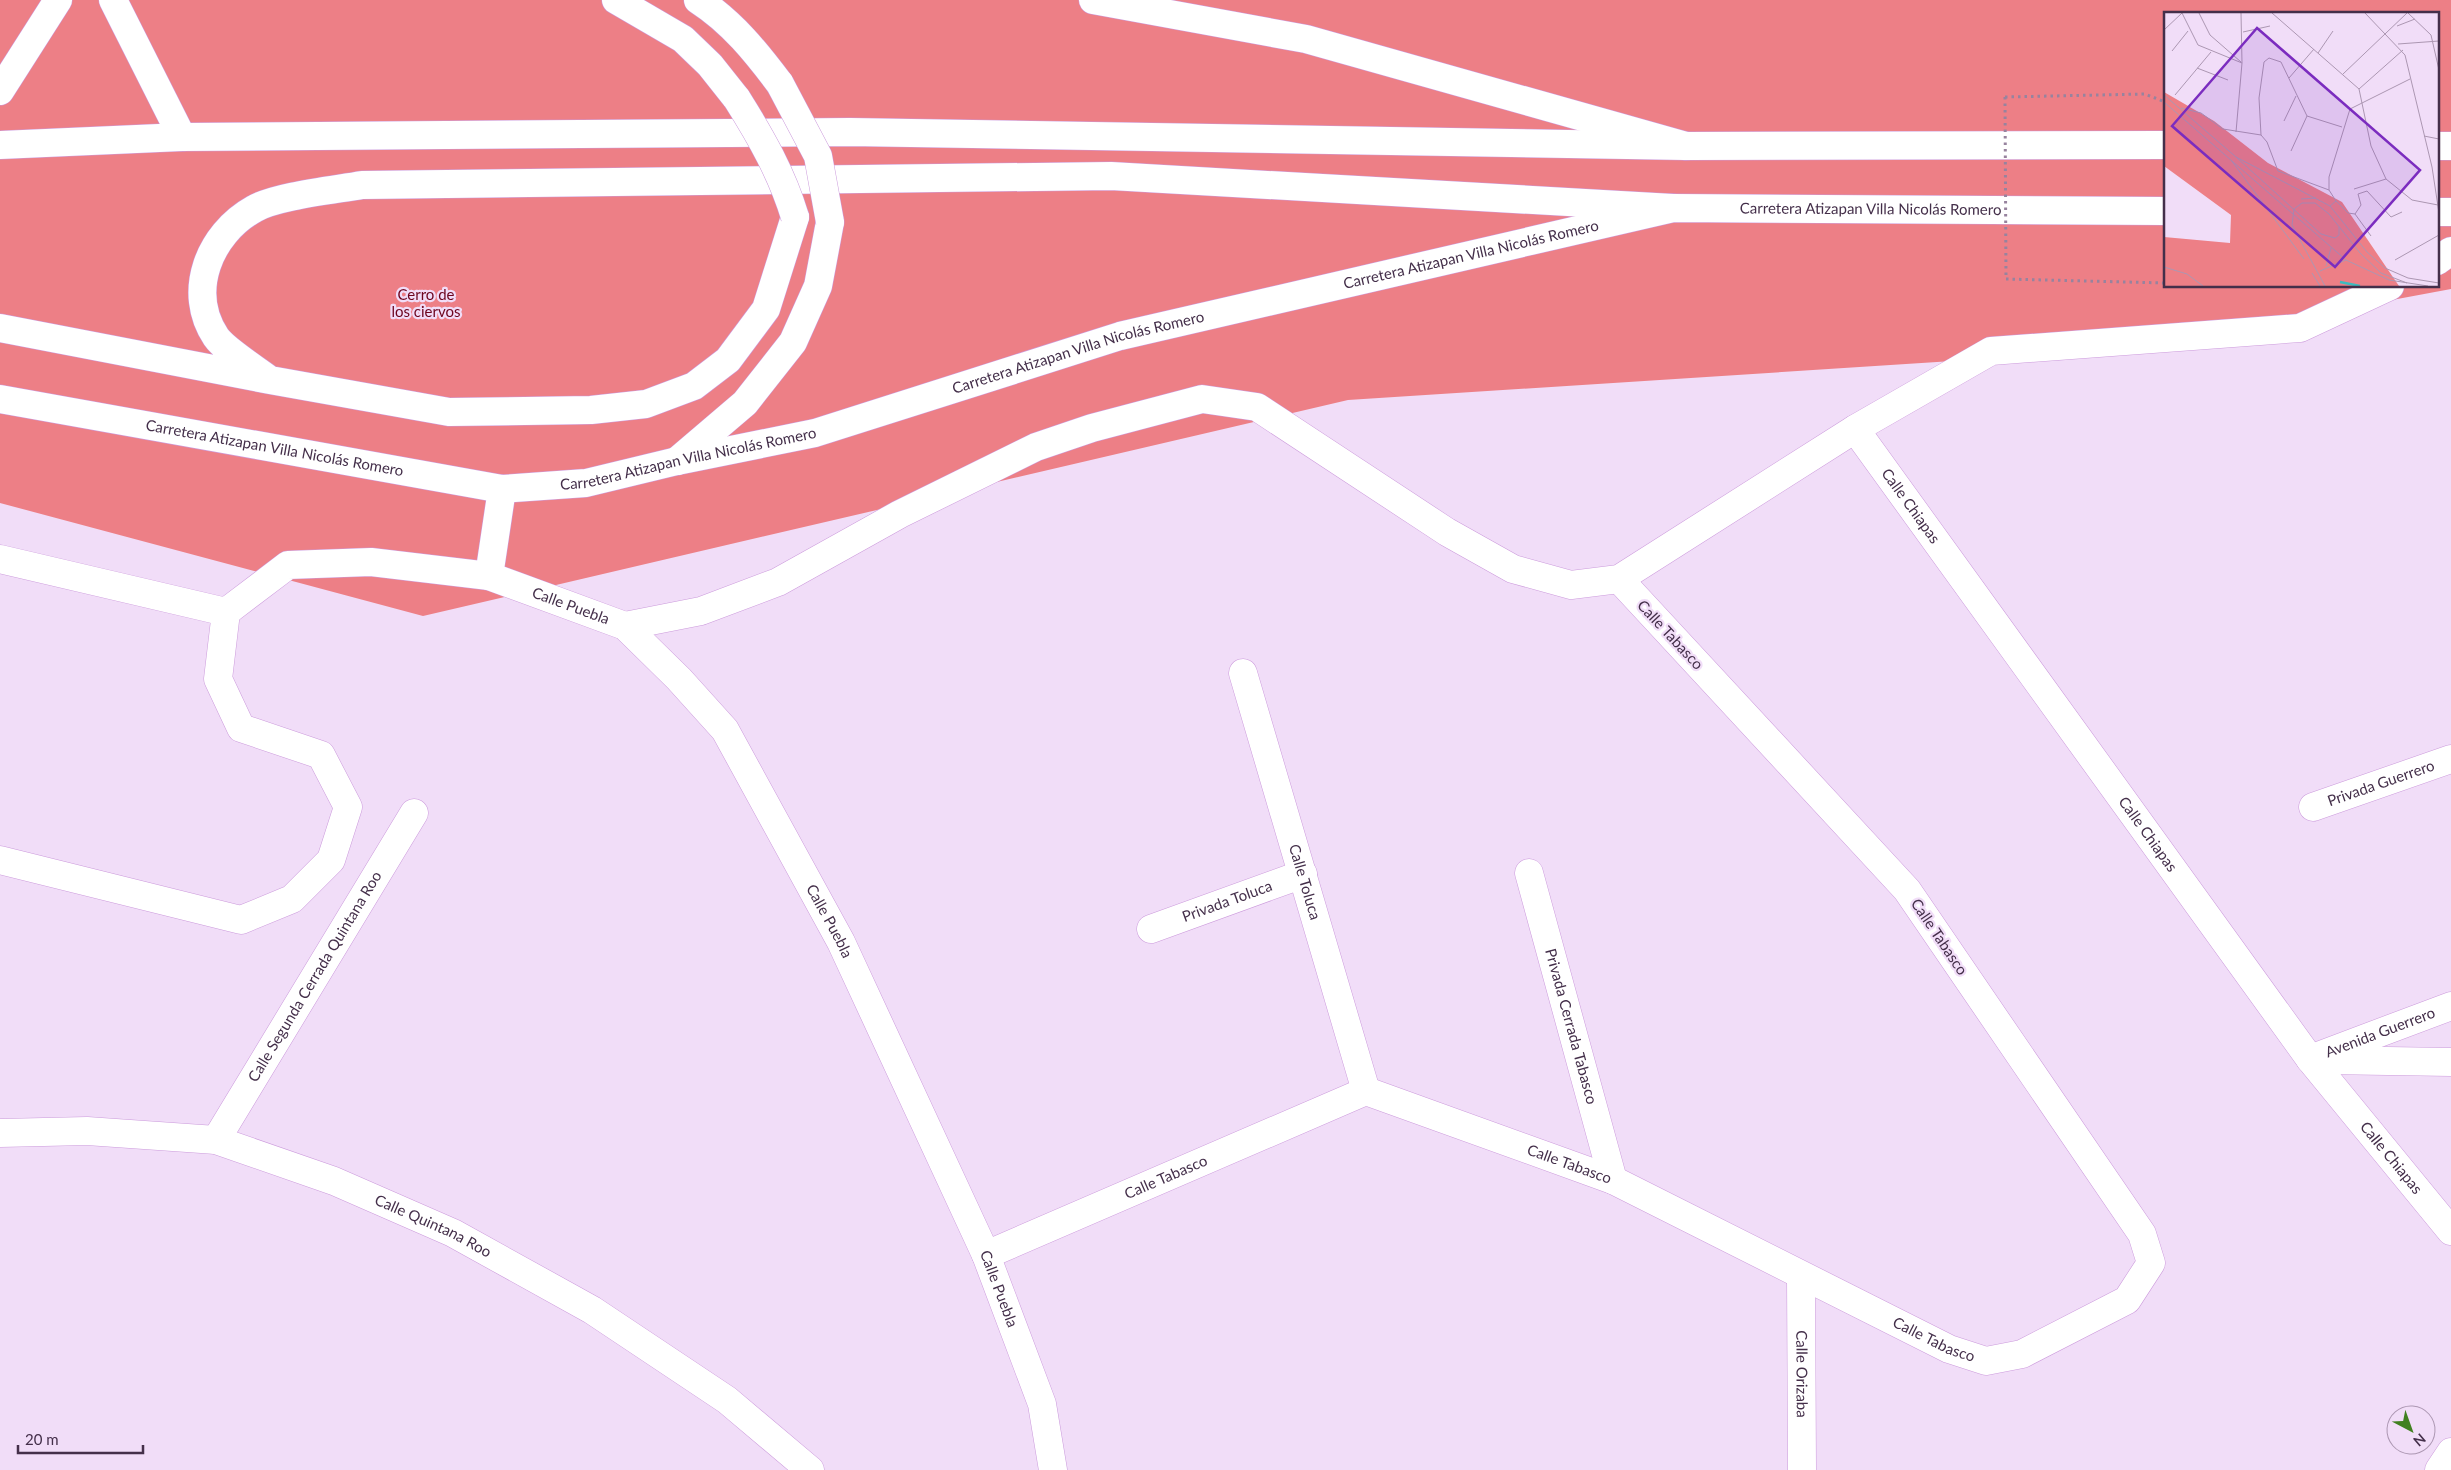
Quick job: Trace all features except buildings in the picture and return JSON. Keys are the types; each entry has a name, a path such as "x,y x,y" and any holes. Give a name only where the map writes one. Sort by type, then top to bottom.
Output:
{"main road":[{"path":"0,91 58,0"},
{"path":"113,0 182,137"},
{"path":"0,328 449,412 591,410 646,404 694,386 728,360 766,309 795,217 788,194 769,152 737,99 710,65 683,39 616,0"},
{"path":"677,461 745,403 793,342 818,286 830,222 818,156 780,84 749,43 716,12 698,0"},
{"path":"1093,0 1306,39 1686,146"},
{"path":"0,145 182,137 850,132 1686,146 2164,145"},
{"path":"2438,146 2451,146"},
{"path":"270,380 217,338 204,313 202,283 212,253 230,228 254,208 285,199 362,184 1111,176 1673,208"},
{"name":"Carretera Atizapan Villa Nicolás Romero","path":"0,400 502,489 586,483 677,461 815,433 1120,336 1673,208 2164,211"},
{"path":"2438,212 2451,212"},
{"path":"2438,260 2451,251"},
{"path":"625,626 701,611 778,582 908,510 1036,447 1109,424 1202,399 1257,407 1447,532 1513,569 1571,585 1619,580 1855,429 1991,351 2300,328 2386,288"},
{"name":"Calle Chiapas","path":"1855,429 2310,1060 2451,1231"},
{"path":"488,576 502,489"},
{"path":"0,559 226,612 218,679 241,728 321,756 348,807 331,860 292,899 241,920 0,860"},
{"name":"Calle Puebla","path":"226,612 288,565 371,562 488,576 625,626 679,679 726,730 841,942 986,1255 1042,1404 1053,1470"},
{"name":"Calle Tabasco","path":"986,1255 1366,1091 1613,1180 1949,1349 1986,1361 2022,1354 2126,1300 2151,1263 2142,1234 1907,890 1619,580"},
{"name":"Calle Toluca","path":"1243,673 1366,1091"},
{"name":"Privada Guerrero","path":"2313,807 2451,759"},
{"name":"Calle Segunda Cerrada Quintana Roo","path":"216,1140 414,813"},
{"name":"Privada Cerrada Tabasco","path":"1529,872 1613,1180"},
{"name":"Privada Toluca","path":"1151,929 1303,874"},
{"name":"Avenida Guerrero","path":"2310,1060 2451,1006"},
{"path":"2310,1060 2451,1062"},
{"name":"Calle Quintana Roo","path":"0,1133 88,1130 216,1140 334,1181 453,1233 592,1310 727,1400 810,1470"},
{"name":"Calle Orizaba","path":"1801,1276 1802,1470"},
{"path":"2439,1470 2451,1452"}],"path":[{"path":"2164,102 2145,94 2005,97 2006,279 2164,283"}],"green space":[{"name":"Cerro de los ciervos","path":"0,0 2451,0 2451,289 2123,350 1348,400 423,616 0,503"}]}
